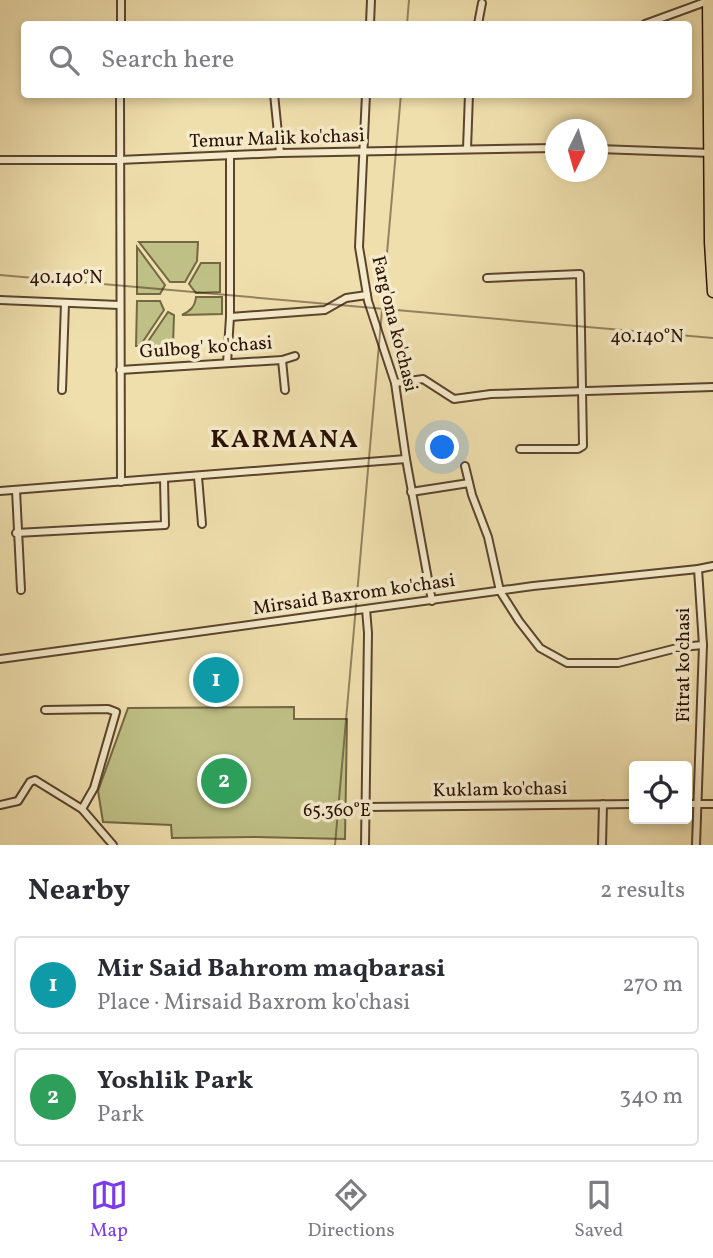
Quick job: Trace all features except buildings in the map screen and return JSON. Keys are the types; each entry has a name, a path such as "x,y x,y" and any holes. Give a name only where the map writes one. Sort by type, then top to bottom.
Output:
{"main road":[{"path":"708,1 713,292"}],"street":[{"path":"121,0 121,21"},
{"path":"370,21 372,0"},
{"path":"653,21 708,1"},
{"path":"479,21 482,3"},
{"name":"Gulbog' ko'chasi","path":"120,98 121,482"},
{"path":"274,98 280,153"},
{"name":"Farg'ona ko'chasi","path":"366,98 359,247 367,295 395,383 411,492 432,601"},
{"path":"467,149 470,98"},
{"name":"Temur Malik ko'chasi","path":"0,160 119,160 280,153 545,148"},
{"path":"608,149 711,153"},
{"path":"227,363 230,317 230,155"},
{"path":"487,278 580,274 583,446 579,449 520,449"},
{"path":"230,317 325,310 346,298 367,295"},
{"path":"0,300 119,306"},
{"path":"62,390 65,303"},
{"name":"Gulbog' ko'chasi","path":"120,370 282,360 295,356"},
{"path":"282,360 285,390"},
{"path":"395,383 423,379 454,399 491,394 713,387"},
{"path":"0,491 406,459"},
{"path":"465,466 488,537 500,591 540,648 567,663 618,663 681,647 703,645"},
{"path":"198,477 202,524"},
{"path":"16,533 165,525 164,479"},
{"path":"411,492 469,483"},
{"path":"16,490 16,533 21,590"},
{"name":"Mirsaid Baxrom ko'chasi","path":"0,659 500,591 713,566"},
{"name":"Fitrat ko'chasi","path":"696,845 703,645 698,569"},
{"path":"365,845 368,634 366,609"},
{"path":"45,710 108,709 116,712 94,788 82,809"},
{"path":"0,806 18,801 30,782 40,782 82,809 113,845"},
{"path":"602,845 603,804"},
{"name":"Kuklam ko'chasi","path":"366,807 629,804"},
{"path":"692,804 713,804"}],"green space":[{"path":"139,242 198,242 197,261 185,282 170,282"},
{"path":"137,247 165,285 160,294 137,294"},
{"path":"201,263 220,263 220,292 196,293 189,284"},
{"path":"196,297 222,297 222,314 182,315 192,308"},
{"path":"137,301 160,301 164,310 140,346 136,346"},
{"path":"168,312 174,315 173,345 145,346"},
{"path":"294,707 294,719 347,719 345,839 172,838 171,825 103,822 98,791 128,708"}],"place":[{"name":"Mir Said Bahrom maqbarasi","path":"216,680"},
{"name":"Yoshlik Park","path":"224,781"}],"district":[{"name":"KARMANA","path":"285,440"}]}
